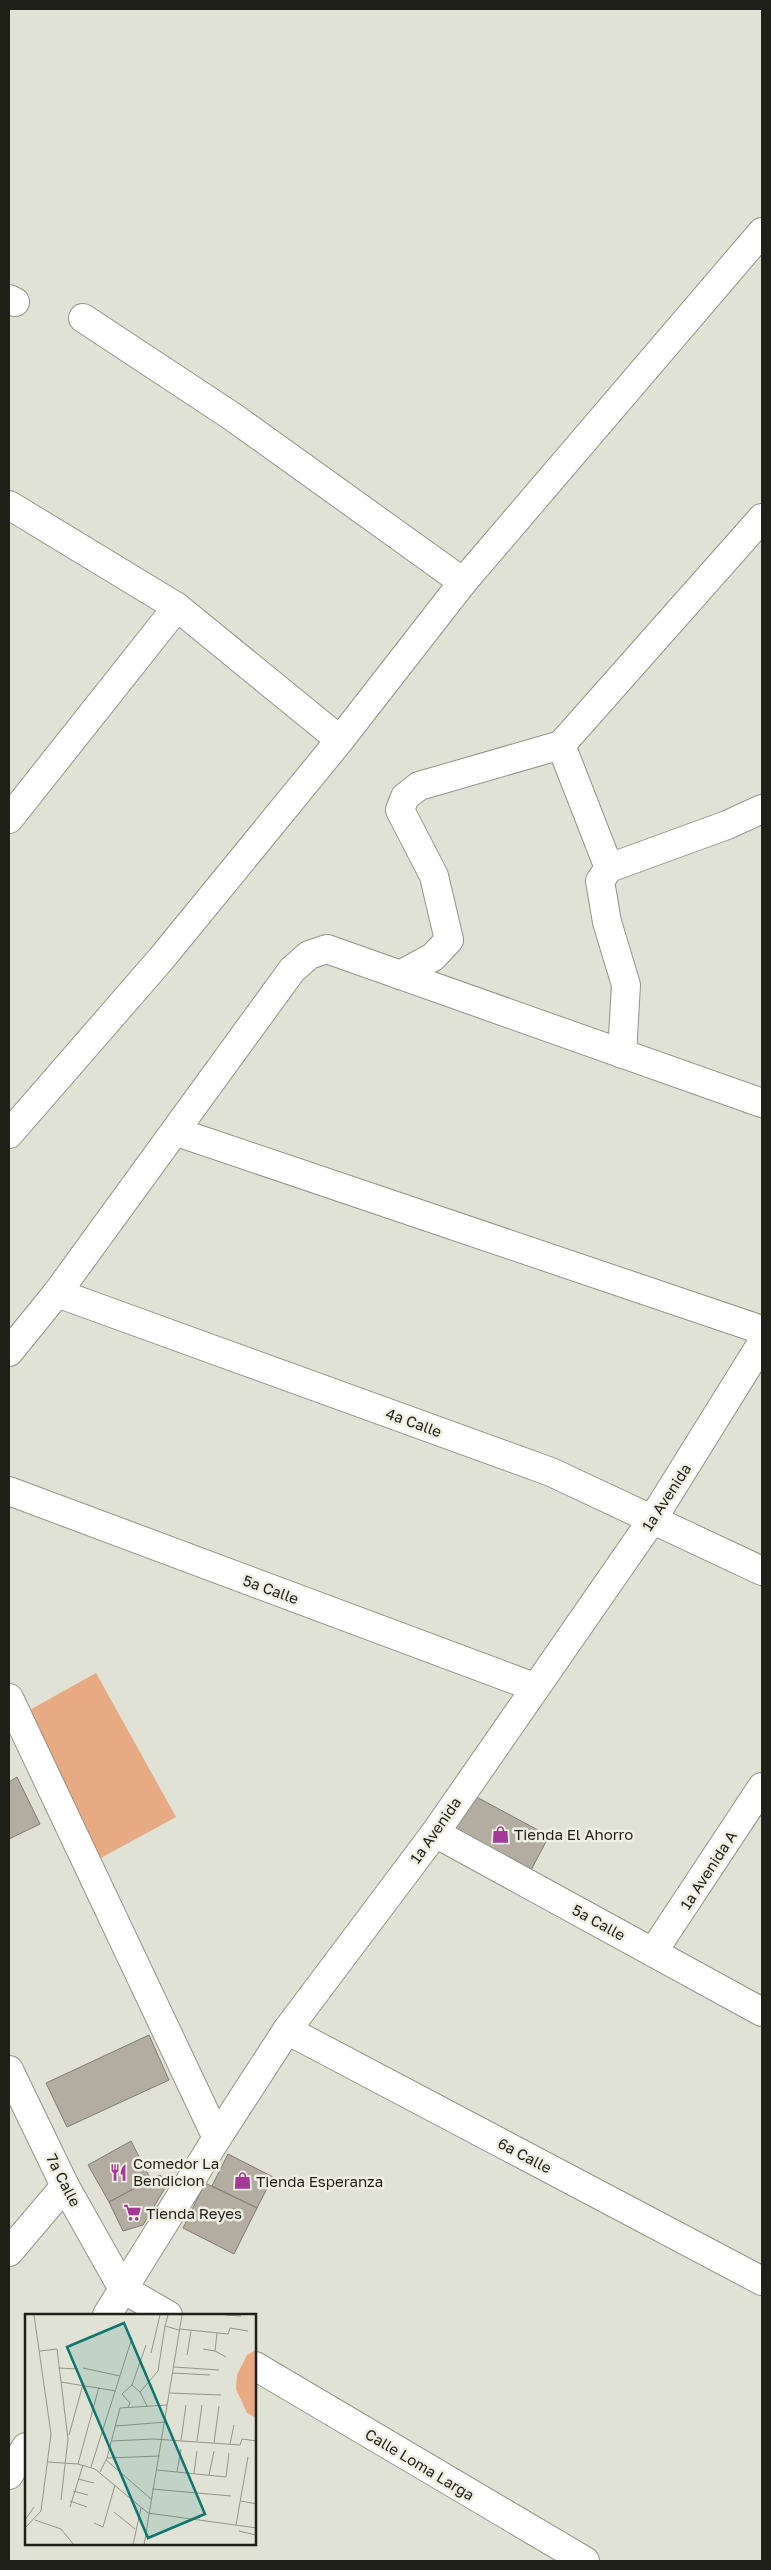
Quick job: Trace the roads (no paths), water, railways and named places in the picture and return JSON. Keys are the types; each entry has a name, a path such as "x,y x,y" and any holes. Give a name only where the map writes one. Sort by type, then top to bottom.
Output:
{"street":[{"path":"9,1134 161,959 340,740 463,582 762,232"},
{"path":"84,318 233,417 463,582"},
{"path":"9,505 177,607 340,740"},
{"path":"400,975 433,957 449,940 434,876 400,810 405,797 419,786 562,745 762,518"},
{"path":"9,819 177,607"},
{"path":"562,745 609,868"},
{"path":"622,1054 626,985 607,922 600,881 609,868 727,825 762,809"},
{"path":"9,1352 57,1293 177,1132 292,970 309,955 327,949 762,1103"},
{"path":"177,1132 762,1330"},
{"name":"4a Calle","path":"57,1293 551,1472 762,1572"},
{"name":"1a Avenida","path":"108,2314 217,2138 287,2030 435,1833 534,1687 652,1520 762,1343"},
{"name":"5a Calle","path":"9,1491 534,1687"},
{"path":"9,1698 217,2138"},
{"name":"1a Avenida A","path":"654,1952 762,1787"},
{"name":"5a Calle","path":"435,1833 762,2012"},
{"name":"6a Calle","path":"287,2030 762,2281"},
{"name":"7a Calle","path":"9,2070 65,2186 123,2288"},
{"path":"9,2252 65,2186"},
{"path":"123,2288 166,2314"},
{"name":"Calle Loma Larga","path":"256,2367 585,2561"},
{"path":"9,2475 25,2449"}],"place":[{"name":"Tienda El Ahorro","path":"500,1834"},
{"name":"Comedor La Bendicion","path":"119,2172"},
{"name":"Tienda Esperanza","path":"242,2181"},
{"name":"Tienda Reyes","path":"132,2213"}]}
